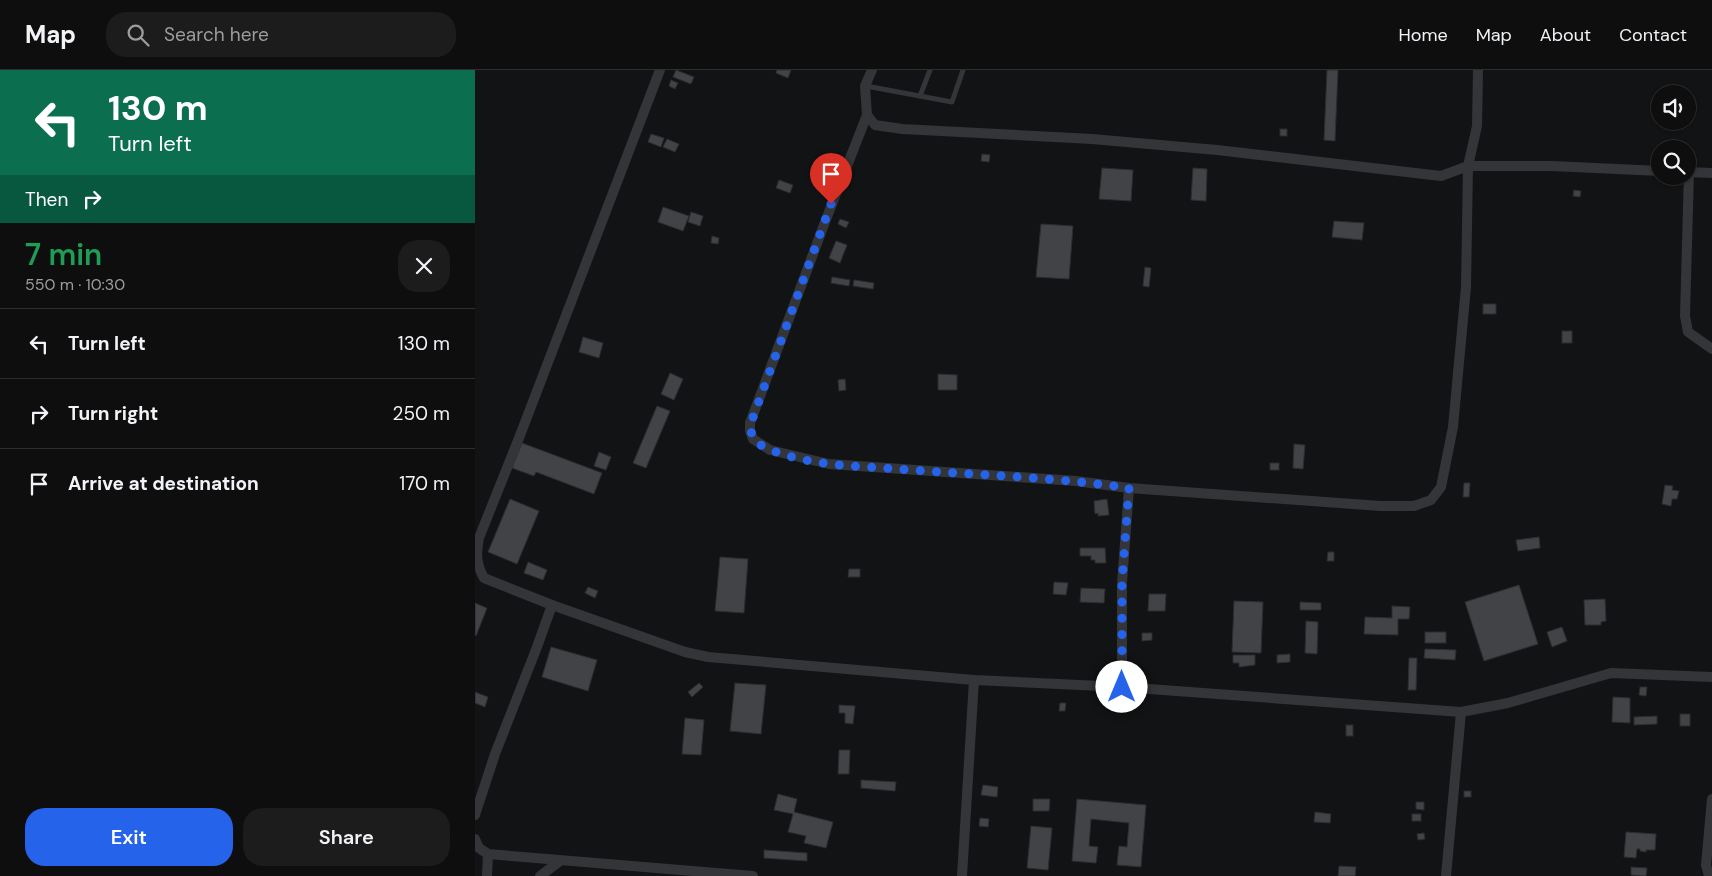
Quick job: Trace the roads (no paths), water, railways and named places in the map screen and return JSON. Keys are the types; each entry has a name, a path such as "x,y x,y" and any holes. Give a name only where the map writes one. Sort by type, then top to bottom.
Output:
{"street":[{"path":"661,70 479,538 476,555 478,568 483,578 552,605 685,652 709,656 975,680 1122,687 1461,712 1508,703 1611,673 1712,677"},
{"path":"872,70 865,86 867,115 755,409 750,431 753,439 770,450 829,464 1076,481 1129,488 1381,506 1413,506 1431,500 1441,488 1453,426 1466,288 1468,166 1477,126 1478,70"},
{"path":"867,115 875,125 902,129 1091,139 1217,150 1441,176 1468,166 1552,166 1651,171"},
{"path":"1696,172 1712,173"},
{"path":"1688,185 1685,316 1688,332 1712,349"},
{"path":"1122,687 1122,582 1129,488"},
{"path":"475,816 495,754 552,605"},
{"path":"962,876 975,680"},
{"path":"1446,876 1461,712"},
{"path":"1709,876 1705,865 1712,799"},
{"path":"475,839 479,848 488,854 753,876"},
{"path":"487,876 488,854"},
{"path":"540,876 560,861"}],"lane":[{"path":"920,96 930,70"},
{"path":"865,86 951,102 963,70"}]}
